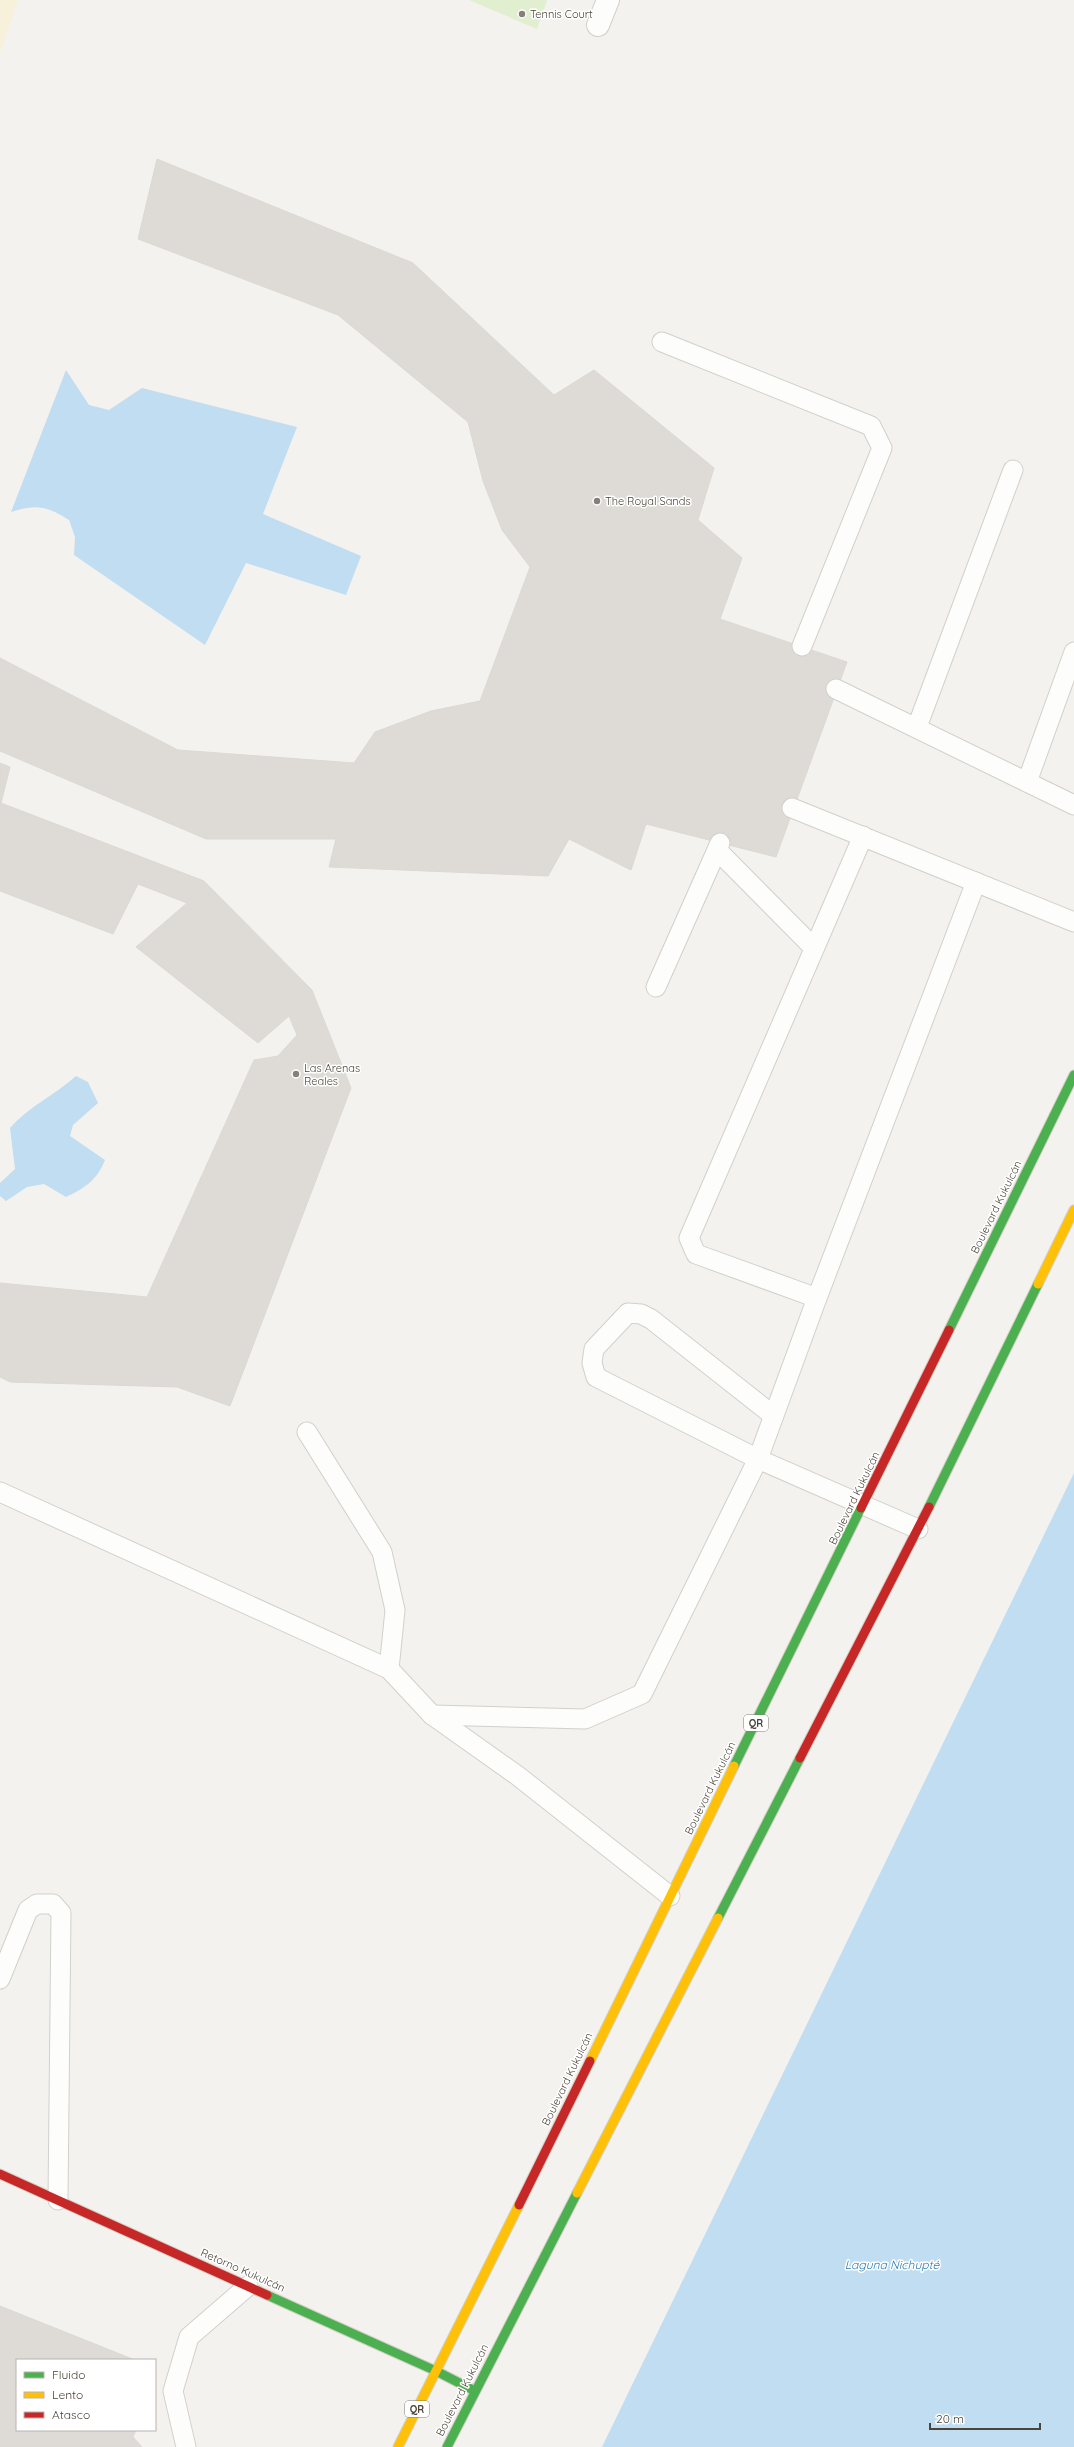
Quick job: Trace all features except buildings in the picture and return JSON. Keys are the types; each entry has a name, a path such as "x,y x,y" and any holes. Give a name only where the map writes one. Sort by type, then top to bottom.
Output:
{"main road":[{"name":"Boulevard Kukulcán","path":"398,2447 864,1505 1074,1075"},
{"name":"Boulevard Kukulcán","path":"447,2447 918,1529 1074,1210"},
{"name":"Retorno Kukulcán","path":"0,2174 436,2371 475,2391"}],"street":[{"path":"598,25 608,0"}],"lane":[{"path":"662,342 871,426 882,448 802,646"},
{"path":"916,727 1013,470"},
{"path":"1027,782 1074,652"},
{"path":"836,689 1074,805"},
{"path":"792,808 1074,922"},
{"path":"817,1298 696,1254 689,1238 863,836"},
{"path":"656,987 718,846 814,948"},
{"path":"432,1715 585,1719 642,1694 758,1459 817,1298 976,882"},
{"path":"774,1416 651,1319 641,1314 628,1312 594,1349 592,1363 596,1377 758,1459 918,1529"},
{"path":"308,1432 382,1552 395,1610 389,1669"},
{"path":"0,1492 389,1669 432,1715 518,1776 670,1896"},
{"path":"0,1979 28,1910 37,1904 53,1904 61,1913 58,2200"},
{"path":"186,2447 173,2391 189,2337 248,2286"}],"green space":[{"name":"Tennis Court","path":"469,0 547,0 537,29"}],"sand":[{"path":"0,0 18,0 0,53"}],"water":[{"path":"66,370 89,405 109,410 142,388 297,427 263,514 361,556 346,595 246,563 205,645 74,555 75,537 69,520 48,509 35,507 11,512"},
{"path":"76,1076 88,1082 98,1103 73,1125 70,1136 105,1160 102,1167 90,1183 66,1197 44,1184 27,1187 6,1201 0,1196 0,1183 15,1169 10,1128 33,1107"},
{"name":"Laguna Nichupté","path":"1074,1473 1074,2447 602,2447"}],"traffic: fast":[{"path":"949,1330 1074,1075"},
{"path":"929,1507 1038,1284"},
{"path":"734,1766 861,1508"},
{"path":"718,1918 800,1758"},
{"path":"447,2447 577,2193"},
{"path":"267,2295 436,2371 475,2391"}],"traffic: slow":[{"path":"1038,1284 1074,1210"},
{"path":"590,2061 734,1766"},
{"path":"577,2193 718,1918"},
{"path":"398,2447 519,2205"}],"traffic: jam":[{"path":"861,1508 949,1330"},
{"path":"800,1758 929,1507"},
{"path":"519,2205 590,2061"},
{"path":"0,2174 267,2295"}],"place":[{"name":"Tennis Court","path":"522,14"},
{"name":"The Royal Sands","path":"597,501"},
{"name":"Las Arenas Reales","path":"296,1074"}]}
